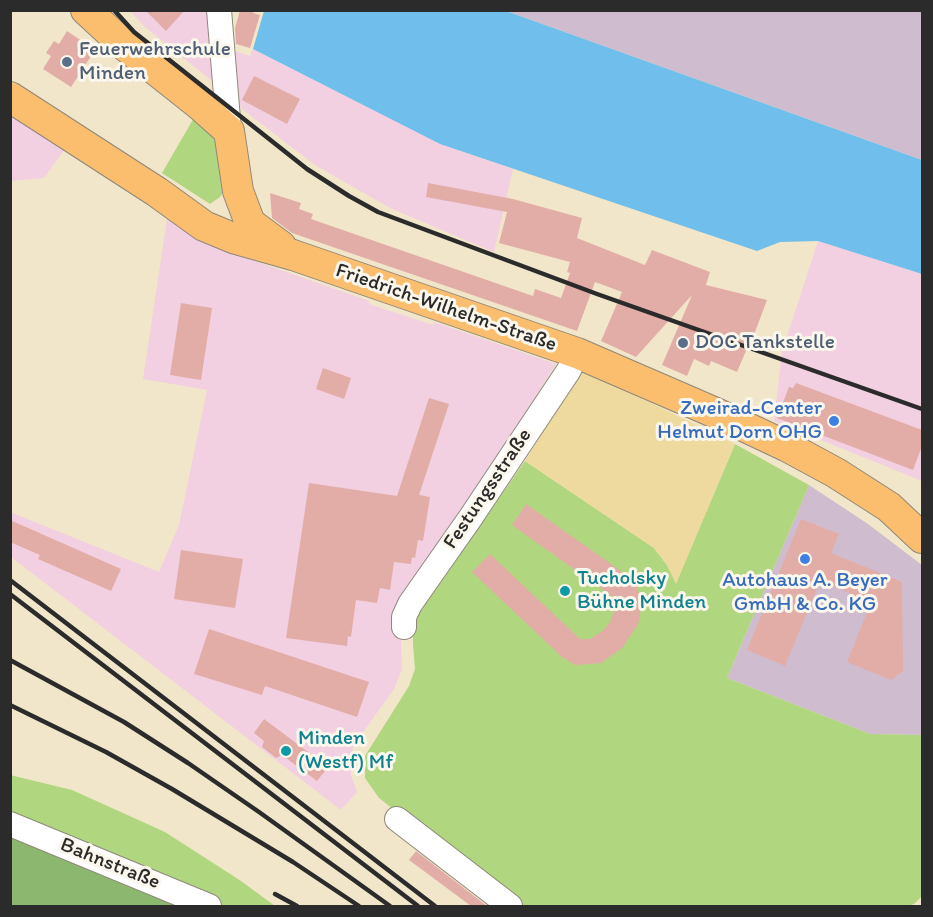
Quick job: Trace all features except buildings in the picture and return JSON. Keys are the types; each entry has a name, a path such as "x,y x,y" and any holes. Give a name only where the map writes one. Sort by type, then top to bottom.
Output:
{"main road":[{"path":"86,10 124,45 230,131 238,191 250,223 293,255"},
{"name":"Friedrich-Wilhelm-Straße","path":"10,97 204,226 233,238 293,255 576,353 788,447 836,473 889,507 922,521"},
{"path":"189,214 213,216 224,213 232,204 238,191"},
{"name":"Friedrich-Wilhelm-Straße","path":"889,507 922,538"}],"street":[{"path":"219,10 230,131"},
{"name":"Festungsstraße","path":"404,627 404,617 410,604 530,429 568,370 576,353"},
{"path":"397,819 510,906"},
{"name":"Bahnstraße","path":"10,824 209,906"}],"shaded area":[{"path":"130,11 212,11 217,85 144,26"},
{"path":"506,11 922,11 922,160"},
{"path":"230,49 250,56 253,49 440,144 513,169 494,252 392,209 315,165 241,108"},
{"path":"10,104 69,143 44,178 11,181"},
{"path":"168,213 255,261 369,301 369,304 433,325 434,322 556,364 400,615 402,669 394,689 353,746 351,776 357,792 341,810 11,557 10,512 159,572 179,525 207,390 143,379"},
{"path":"818,241 922,274 922,481 774,421 782,352"},
{"path":"809,485 868,524 922,565 922,735 870,734 727,678"}],"green space":[{"path":"195,116 218,137 226,188 220,197 210,204 162,173"},
{"path":"735,444 809,485 727,678 870,734 922,735 922,896 914,904 908,906 516,906 379,798 365,778 365,756 409,686 415,669 413,622 525,461 654,548 667,565 676,583"},
{"path":"10,775 72,790 165,832 275,906 220,906 11,814"},
{"path":"11,835 193,906 11,906"}],"sand":[{"path":"582,369 735,444 676,584 667,565 654,548 525,461"}],"water":[{"path":"264,11 506,11 922,160 922,274 818,241 780,242 757,251 440,144 253,49"}],"railway":[{"path":"114,10 134,32 307,169 378,212 597,294 922,409"},
{"path":"10,580 435,906"},
{"path":"10,594 418,906"},
{"path":"10,660 124,722 188,763 390,906"},
{"path":"10,705 106,752 172,789 293,862 359,906"},
{"path":"275,894 297,906"}],"place":[{"name":"Feuerwehrschule Minden","path":"67,62"},
{"name":"DOC Tankstelle","path":"683,343"},
{"name":"Zweirad-Center Helmut Dorn OHG","path":"834,421"},
{"name":"Autohaus A. Beyer GmbH & Co. KG","path":"805,559"},
{"name":"Tucholsky Bühne Minden","path":"565,591"},
{"name":"Minden (Westf) Mf","path":"286,751"}]}
